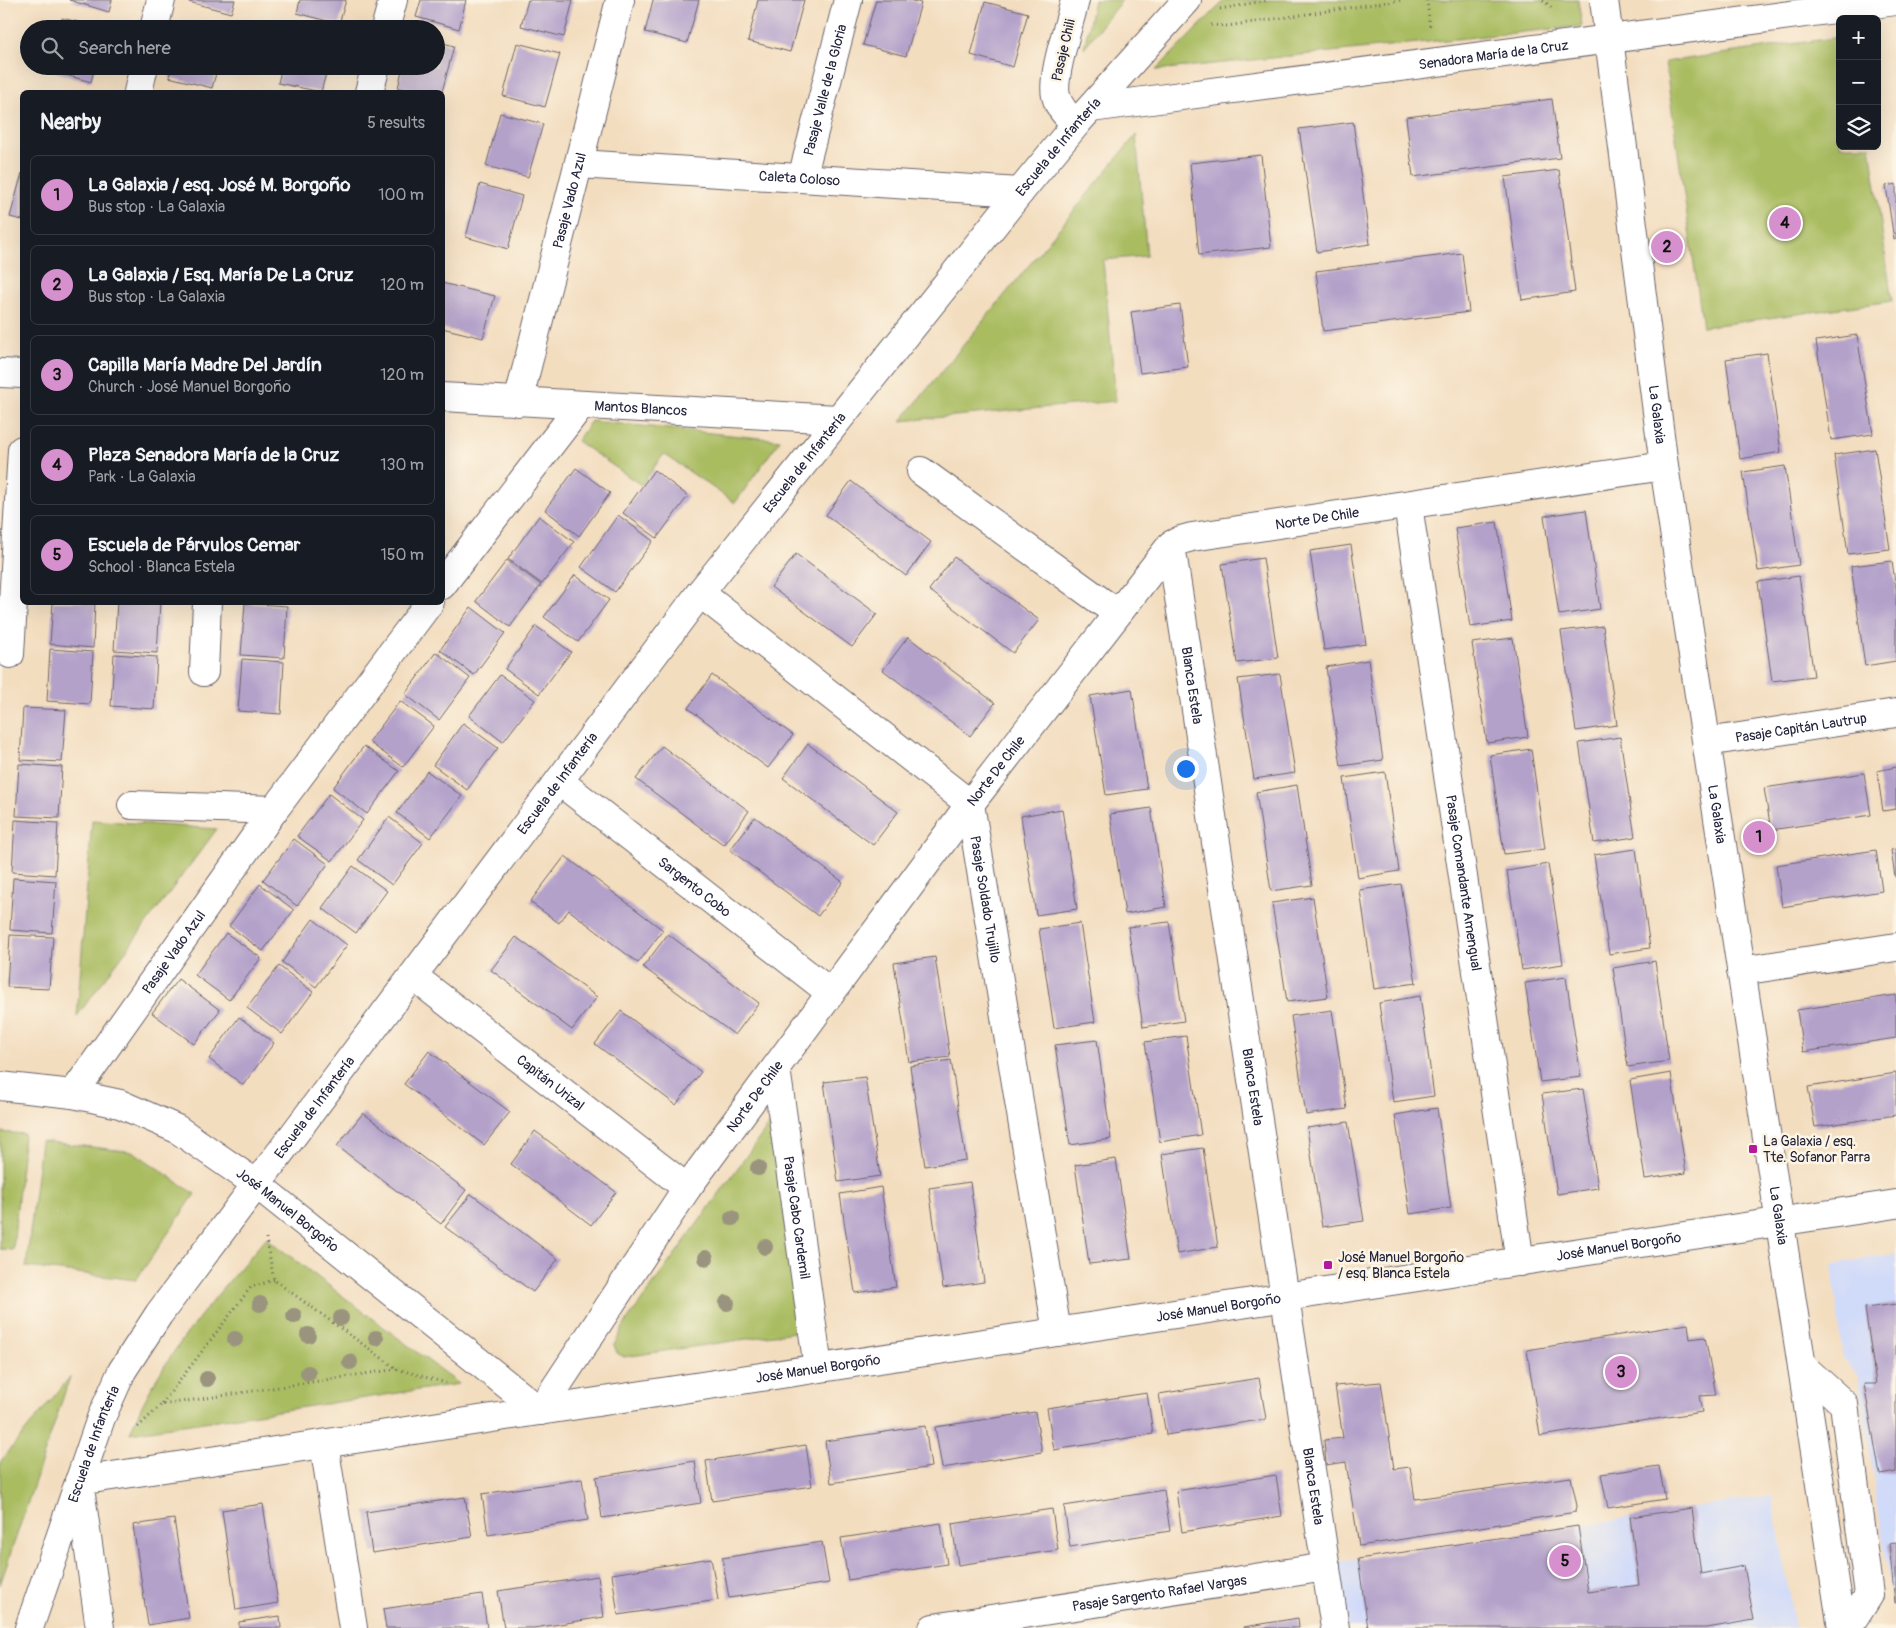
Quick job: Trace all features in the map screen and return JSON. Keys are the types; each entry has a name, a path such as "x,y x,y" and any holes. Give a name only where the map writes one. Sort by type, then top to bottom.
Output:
{"street":[{"path":"156,20 162,0"},
{"path":"388,20 393,0"},
{"name":"Pasaje Vado Azul","path":"518,402 620,0"},
{"name":"Pasaje Valle de la Gloria","path":"802,178 848,0"},
{"name":"Pasaje Chili","path":"1075,0 1055,85 1059,105 1066,116 1083,116"},
{"name":"Escuela de Infantería","path":"30,1628 101,1418 135,1349 159,1314 255,1183 700,593 1020,192 1083,116 1187,0"},
{"name":"La Galaxia","path":"1604,0 1664,466 1842,1628"},
{"name":"Senadora María de la Cruz","path":"1083,116 1609,38 1896,1"},
{"path":"138,90 142,75"},
{"path":"370,90 374,75"},
{"name":"Caleta Coloso","path":"578,164 1020,192"},
{"path":"0,373 20,374"},
{"name":"Mantos Blancos","path":"445,397 838,419"},
{"path":"445,581 581,405"},
{"name":"Norte De Chile","path":"540,1411 687,1188 970,804 1171,545 1181,540 1192,538 1664,466"},
{"path":"921,471 1117,613"},
{"path":"10,654 20,484"},
{"name":"Pasaje Comandante Amengual","path":"1408,505 1520,1262"},
{"name":"Blanca Estela","path":"1171,545 1335,1628"},
{"path":"700,593 970,804"},
{"path":"204,672 207,605"},
{"name":"Pasaje Vado Azul","path":"73,1094 274,810 428,605"},
{"name":"Pasaje Capitán Lautrup","path":"1707,742 1896,713"},
{"name":"Sargento Cobo","path":"559,780 831,993"},
{"name":"Pasaje Soldado Trujillo","path":"970,804 1057,1332"},
{"path":"132,805 274,810"},
{"path":"1741,971 1896,947"},
{"name":"Capitán Urizal","path":"413,976 687,1188"},
{"name":"Pasaje Cabo Cardemil","path":"776,1068 818,1368"},
{"name":"José Manuel Borgoño","path":"0,1086 73,1094 120,1104 169,1125 255,1183 540,1411"},
{"name":"José Manuel Borgoño","path":"79,1481 1896,1204"},
{"path":"1802,1366 1844,1404 1870,1596 1848,1628"},
{"path":"324,1444 352,1628"},
{"path":"79,1481 100,1628"},
{"name":"Pasaje Sargento Rafael Vargas","path":"933,1628 1326,1567"}],"path":[{"path":"1244,5 1248,0"},
{"path":"1202,25 1227,26 1401,0"},
{"path":"1427,0 1430,33"},
{"path":"266,1238 274,1280 397,1369 452,1385"},
{"path":"136,1428 161,1406 251,1287 274,1280"},
{"path":"161,1406 397,1369"}],"shaded area":[{"path":"1896,1254 1896,1625 1858,1376 1843,1358 1832,1264"},
{"path":"1772,1496 1795,1628 1348,1628 1338,1562"}],"green space":[{"path":"1094,0 1122,0 1084,48"},
{"path":"1225,0 1578,0 1582,26 1156,70"},
{"path":"1836,38 1836,150 1871,150 1892,301 1703,327 1665,62"},
{"path":"1136,135 1147,256 1103,260 1116,401 901,421"},
{"path":"591,421 780,440 735,503 664,454 641,485 577,441"},
{"path":"92,820 217,829 77,1016"},
{"path":"771,1122 801,1331 624,1357 617,1353 614,1345 626,1322"},
{"path":"0,1132 24,1134 13,1250 0,1249"},
{"path":"41,1141 134,1152 195,1194 136,1280 26,1267"},
{"path":"266,1238 459,1384 130,1433 156,1379 172,1354 189,1330"},
{"path":"70,1377 0,1585 0,1462"}],"building":[{"path":"69,0 112,0 109,12"},
{"path":"189,0 235,0 231,13 189,2"},
{"path":"300,0 346,0 340,20 324,20 297,13"},
{"path":"421,0 466,0 459,29 445,25 445,20 427,20 416,17"},
{"path":"528,0 573,0 564,37 521,26"},
{"path":"653,0 699,0 687,43 645,32"},
{"path":"758,0 804,0 790,52 748,41"},
{"path":"876,0 908,0 921,3 906,56 863,45"},
{"path":"985,2 1028,13 1013,67 971,55"},
{"path":"517,43 560,54 545,107 503,96"},
{"path":"445,44 454,46 443,90 407,90 398,88 401,75 445,75"},
{"path":"66,75 93,75 91,82"},
{"path":"170,75 216,75 212,88 169,77"},
{"path":"280,75 326,75 322,90 311,90 278,83"},
{"path":"1552,99 1560,158 1413,177 1406,117"},
{"path":"500,113 543,124 528,177 486,166"},
{"path":"1353,122 1370,244 1317,252 1299,129"},
{"path":"1261,155 1271,247 1199,255 1190,163"},
{"path":"1559,170 1575,292 1522,300 1505,177"},
{"path":"20,180 20,220 10,217"},
{"path":"480,184 522,196 508,249 466,237"},
{"path":"1896,184 1896,239 1894,240 1886,186"},
{"path":"1462,253 1469,312 1323,331 1316,271"},
{"path":"445,284 495,296 483,338 445,329"},
{"path":"1180,305 1188,367 1140,373 1131,312"},
{"path":"1857,335 1873,434 1831,440 1816,341"},
{"path":"1767,353 1781,452 1740,459 1726,359"},
{"path":"1875,449 1890,549 1848,554 1834,455"},
{"path":"1785,466 1799,565 1758,571 1743,472"},
{"path":"576,468 610,493 579,536 545,510"},
{"path":"654,470 688,496 657,538 623,513"},
{"path":"851,481 931,542 906,576 826,515"},
{"path":"1586,510 1600,609 1559,615 1544,516"},
{"path":"618,515 653,541 615,592 581,567"},
{"path":"539,516 574,542 542,584 508,559"},
{"path":"1497,522 1512,621 1470,627 1455,528"},
{"path":"1351,545 1366,644 1324,650 1310,551"},
{"path":"796,554 877,614 852,647 771,587"},
{"path":"954,557 1039,620 1013,653 929,590"},
{"path":"1263,558 1278,658 1237,663 1222,564"},
{"path":"507,560 541,585 510,627 476,601"},
{"path":"1892,561 1896,589 1896,661 1865,666 1851,566"},
{"path":"575,575 609,600 578,642 544,617"},
{"path":"1799,576 1814,676 1772,681 1758,582"},
{"path":"53,605 95,605 93,648 50,644"},
{"path":"117,605 160,605 157,653 114,650"},
{"path":"245,605 287,606 284,658 241,655"},
{"path":"471,607 505,633 474,675 440,650"},
{"path":"536,626 571,652 539,694 505,669"},
{"path":"1603,626 1617,725 1576,731 1561,631"},
{"path":"908,637 995,703 970,736 883,670"},
{"path":"1513,638 1528,737 1487,743 1472,643"},
{"path":"50,649 93,652 90,704 47,701"},
{"path":"436,652 470,678 439,720 405,694"},
{"path":"114,654 157,657 154,709 111,706"},
{"path":"242,659 284,662 281,714 238,711"},
{"path":"1368,660 1383,760 1341,766 1326,667"},
{"path":"1280,674 1295,773 1254,779 1238,679"},
{"path":"500,675 535,700 503,742 469,716"},
{"path":"712,675 793,735 768,768 688,708"},
{"path":"1132,689 1147,789 1106,795 1090,696"},
{"path":"400,701 434,726 403,767 369,742"},
{"path":"23,708 66,710 62,762 20,760"},
{"path":"463,723 498,748 467,790 433,765"},
{"path":"1620,737 1635,837 1594,843 1579,743"},
{"path":"808,744 898,812 873,845 783,778"},
{"path":"364,746 399,771 367,814 333,788"},
{"path":"662,746 749,811 724,845 636,779"},
{"path":"1531,749 1545,849 1504,854 1490,755"},
{"path":"19,764 62,767 59,818 16,816"},
{"path":"1896,767 1896,809 1883,811 1877,771"},
{"path":"427,771 462,796 430,838 397,813"},
{"path":"1385,772 1399,871 1358,878 1344,778"},
{"path":"1864,773 1871,815 1771,830 1764,788"},
{"path":"1297,785 1312,885 1271,891 1256,792"},
{"path":"329,794 363,820 332,861 297,836"},
{"path":"1151,808 1166,907 1125,914 1110,814"},
{"path":"1062,809 1077,909 1036,915 1021,816"},
{"path":"389,817 423,843 392,885 358,860"},
{"path":"755,817 843,882 818,916 730,850"},
{"path":"15,820 58,823 55,875 12,872"},
{"path":"294,839 328,864 297,906 263,880"},
{"path":"1636,849 1650,948 1609,954 1594,855"},
{"path":"1896,849 1896,877 1895,877 1891,850"},
{"path":"1876,850 1882,891 1782,907 1776,865"},
{"path":"565,856 663,930 638,963 569,910 559,923 530,902"},
{"path":"1548,864 1563,964 1522,970 1507,871"},
{"path":"353,866 387,891 356,933 322,908"},
{"path":"13,878 56,881 52,933 10,930"},
{"path":"260,884 294,910 263,951 229,926"},
{"path":"1401,884 1416,983 1374,989 1360,890"},
{"path":"1313,897 1328,997 1287,1002 1272,903"},
{"path":"313,919 347,945 316,987 282,962"},
{"path":"1169,922 1184,1021 1143,1027 1128,927"},
{"path":"1080,923 1095,1022 1054,1028 1039,929"},
{"path":"226,933 261,958 229,1000 195,975"},
{"path":"668,934 759,1003 735,1035 643,967"},
{"path":"10,935 53,937 49,989 7,987"},
{"path":"516,937 597,997 572,1030 491,970"},
{"path":"935,957 950,1057 909,1062 894,963"},
{"path":"1655,961 1669,1061 1628,1067 1613,968"},
{"path":"279,966 313,992 282,1034 247,1008"},
{"path":"1566,977 1581,1077 1540,1082 1525,983"},
{"path":"178,979 220,1010 194,1044 152,1013"},
{"path":"1896,995 1896,1038 1803,1052 1797,1010"},
{"path":"1420,996 1434,1096 1393,1102 1379,1003"},
{"path":"1332,1010 1347,1109 1306,1115 1291,1016"},
{"path":"621,1011 701,1072 676,1105 595,1044"},
{"path":"239,1017 274,1043 243,1085 209,1059"},
{"path":"1186,1036 1201,1135 1160,1142 1145,1042"},
{"path":"1097,1040 1111,1139 1070,1145 1055,1045"},
{"path":"429,1051 510,1112 484,1145 404,1084"},
{"path":"951,1060 966,1160 925,1166 910,1066"},
{"path":"1671,1073 1686,1173 1645,1179 1630,1080"},
{"path":"1896,1073 1896,1115 1815,1127 1808,1087"},
{"path":"865,1077 880,1176 838,1182 824,1082"},
{"path":"1583,1089 1598,1188 1557,1194 1542,1094"},
{"path":"1437,1108 1451,1208 1410,1214 1395,1115"},
{"path":"363,1113 466,1190 441,1224 337,1146"},
{"path":"1348,1122 1364,1221 1322,1227 1307,1128"},
{"path":"535,1131 616,1192 591,1225 511,1164"},
{"path":"1203,1148 1218,1247 1177,1254 1162,1154"},
{"path":"1116,1159 1131,1259 1089,1264 1075,1165"},
{"path":"970,1182 984,1282 943,1288 929,1188"},
{"path":"881,1187 896,1287 855,1293 840,1194"},
{"path":"471,1194 558,1259 533,1292 445,1227"},
{"path":"1896,1304 1896,1472 1880,1475 1864,1384 1876,1384 1865,1308"},
{"path":"1688,1324 1690,1339 1705,1337 1716,1395 1699,1396 1702,1412 1540,1436 1527,1350"},
{"path":"1259,1378 1266,1419 1166,1435 1159,1394"},
{"path":"1381,1382 1394,1469 1410,1467 1415,1499 1571,1477 1577,1506 1576,1512 1359,1546 1346,1462 1326,1465 1324,1440 1343,1438 1335,1386"},
{"path":"1147,1393 1153,1434 1054,1450 1047,1408"},
{"path":"1035,1412 1042,1452 942,1468 935,1427"},
{"path":"925,1426 931,1467 831,1483 825,1441"},
{"path":"806,1445 812,1486 712,1501 706,1461"},
{"path":"695,1461 701,1503 602,1518 596,1477"},
{"path":"1659,1466 1665,1499 1608,1508 1601,1474"},
{"path":"1276,1475 1282,1516 1182,1532 1176,1491"},
{"path":"582,1479 588,1520 488,1535 482,1494"},
{"path":"1164,1490 1170,1531 1070,1547 1064,1506"},
{"path":"465,1497 472,1537 372,1553 366,1512"},
{"path":"263,1504 278,1603 236,1610 222,1510"},
{"path":"1692,1508 1701,1574 1744,1566 1754,1620 1707,1628 1368,1628 1358,1559 1578,1526 1588,1592 1639,1585 1630,1517"},
{"path":"1052,1509 1058,1550 958,1565 952,1524"},
{"path":"174,1519 189,1618 148,1625 133,1525"},
{"path":"941,1523 947,1564 848,1580 841,1538"},
{"path":"822,1542 829,1583 729,1598 722,1558"},
{"path":"1896,1543 1896,1603 1895,1603 1889,1544"},
{"path":"711,1558 718,1600 618,1615 612,1574"},
{"path":"598,1576 604,1617 534,1628 504,1628 498,1591"},
{"path":"482,1594 487,1628 386,1628 383,1609"},
{"path":"280,1616 281,1628 239,1628 239,1622"},
{"path":"1298,1618 1299,1628 1244,1628 1244,1627"}],"place":[{"name":"Plaza Senadora María de la Cruz","path":"1785,223"},
{"name":"La Galaxia / Esq. María De La Cruz","path":"1667,247"},
{"name":"La Galaxia / esq. José M. Borgoño","path":"1759,837"},
{"name":"La Galaxia / esq. Tte. Sofanor Parra","path":"1753,1149"},
{"name":"José Manuel Borgoño / esq. Blanca Estela","path":"1328,1265"},
{"name":"Capilla María Madre Del Jardín","path":"1621,1372"},
{"name":"Escuela de Párvulos Cemar","path":"1565,1561"}]}
